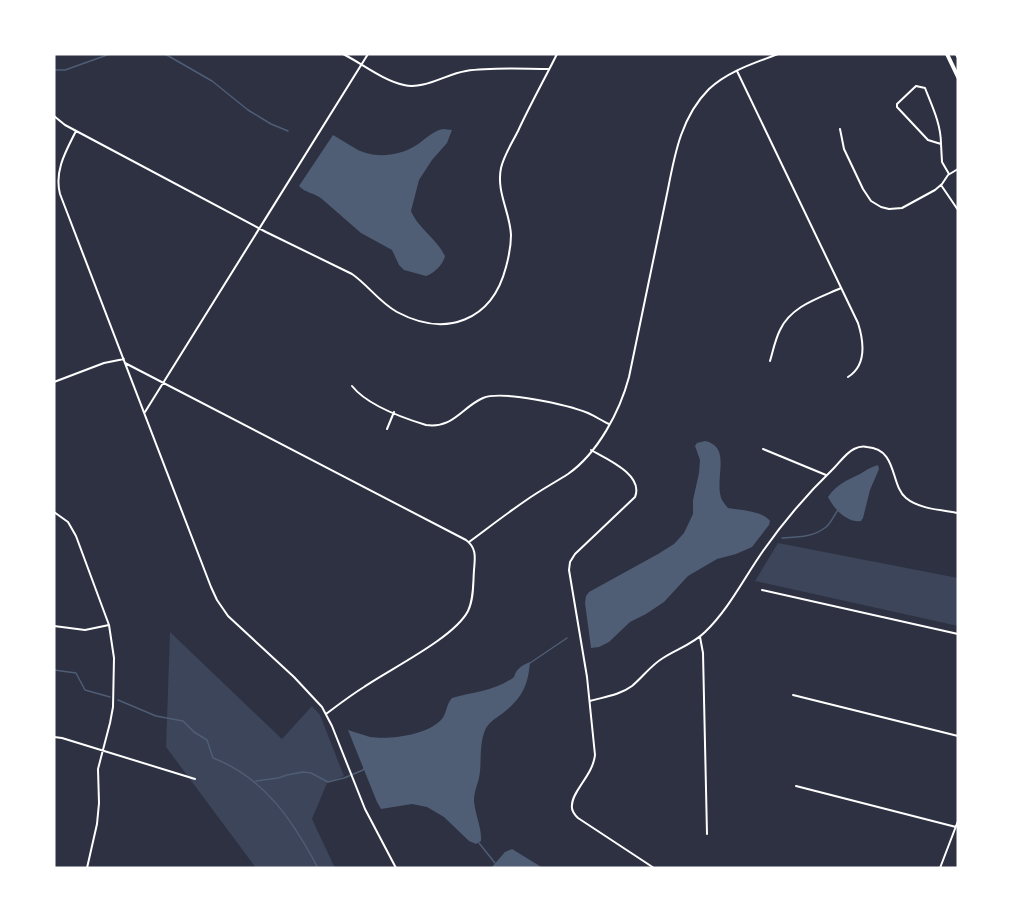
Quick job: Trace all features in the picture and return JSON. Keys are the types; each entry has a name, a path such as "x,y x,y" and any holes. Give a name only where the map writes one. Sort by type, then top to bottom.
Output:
{"main road":[{"path":"947,54 958,77"}],"street":[{"path":"343,54 395,83 410,86 468,71 549,69"},
{"path":"145,412 369,54"},
{"path":"54,116 65,125 259,229 352,274 385,304 408,317 430,324 444,324 460,321 482,309 495,295 503,279 509,253 510,229 500,183 502,166 557,54"},
{"path":"469,542 520,504 569,473 591,450 609,424 622,399 629,377 679,139 690,114 713,86 737,71 778,54"},
{"path":"737,71 858,323 862,345 858,368 848,377"},
{"path":"941,144 928,140 897,107 897,104 916,86 925,88 940,133 941,144 942,162 949,174"},
{"path":"840,129 844,148 869,199 890,209 902,208 935,190 949,174 958,169"},
{"path":"76,131 59,171 58,186 211,587 224,611 236,626 294,677 326,714 371,821 396,868"},
{"path":"940,185 958,210"},
{"path":"770,361 779,331 789,316 799,308 841,288"},
{"path":"54,382 104,363 125,361 469,542 475,558 471,602 464,617 440,639 362,687 326,714"},
{"path":"352,386 364,398 426,425 436,426 448,423 483,398 498,395 536,400 577,410 609,424"},
{"path":"387,429 393,412"},
{"path":"590,701 625,690 655,664 700,637 723,612 779,529 826,475 853,450 859,447 871,447 887,458 901,493 907,499 921,505 958,513"},
{"path":"763,449 826,475"},
{"path":"591,450 627,473 635,482 637,489 635,497 575,554 570,565 590,701 594,759 590,771 574,798 572,808 577,817 654,868"},
{"path":"54,512 68,522 76,536 109,625 114,658 114,697 98,769 97,825 87,868"},
{"path":"762,590 958,634"},
{"path":"54,626 85,630 109,625"},
{"path":"700,637 703,653 707,834"},
{"path":"793,695 958,736"},
{"path":"54,737 195,779"},
{"path":"796,786 956,826"},
{"path":"940,868 958,821"}],"shaded area":[{"path":"443,129 452,130 447,143 419,180 411,211 445,256 438,268 426,276 404,270 392,250 361,233 322,199 299,186 333,135 360,151 384,155 408,150"},
{"path":"705,441 713,444 718,450 721,465 720,492 728,508 762,515 770,521 769,525 752,547 717,559 688,576 664,602 630,622 609,642 591,648 586,596 589,592 674,544 684,533 693,514 693,500 699,473 700,460 695,446"},
{"path":"878,465 879,469 870,490 863,518 861,521 851,520 837,510 828,497 842,483"},
{"path":"778,543 958,578 958,626 755,581"},
{"path":"170,632 282,739 312,706 320,715 344,776 327,783 312,819 335,868 256,868 166,747"},
{"path":"530,662 528,678 523,691 510,707 489,724 484,733 474,801 481,841 476,844 469,841 444,817 427,807 412,804 381,809 348,730 378,738 418,733 442,719 452,698 507,682 524,664"},
{"path":"512,849 543,868 491,868 505,852"}],"waterway":[{"path":"54,70 65,70 110,54"},
{"path":"165,54 212,81 248,110 288,131"},
{"path":"782,538 816,533 826,527 838,510"},
{"path":"530,663 567,638"},
{"path":"54,670 76,673 85,690 110,697"},
{"path":"118,700 156,716 183,721 207,740 213,758 248,777 276,803 288,818 318,868"},
{"path":"256,781 303,772 311,773 328,782 344,778 364,768"},
{"path":"479,843 495,863"}]}
